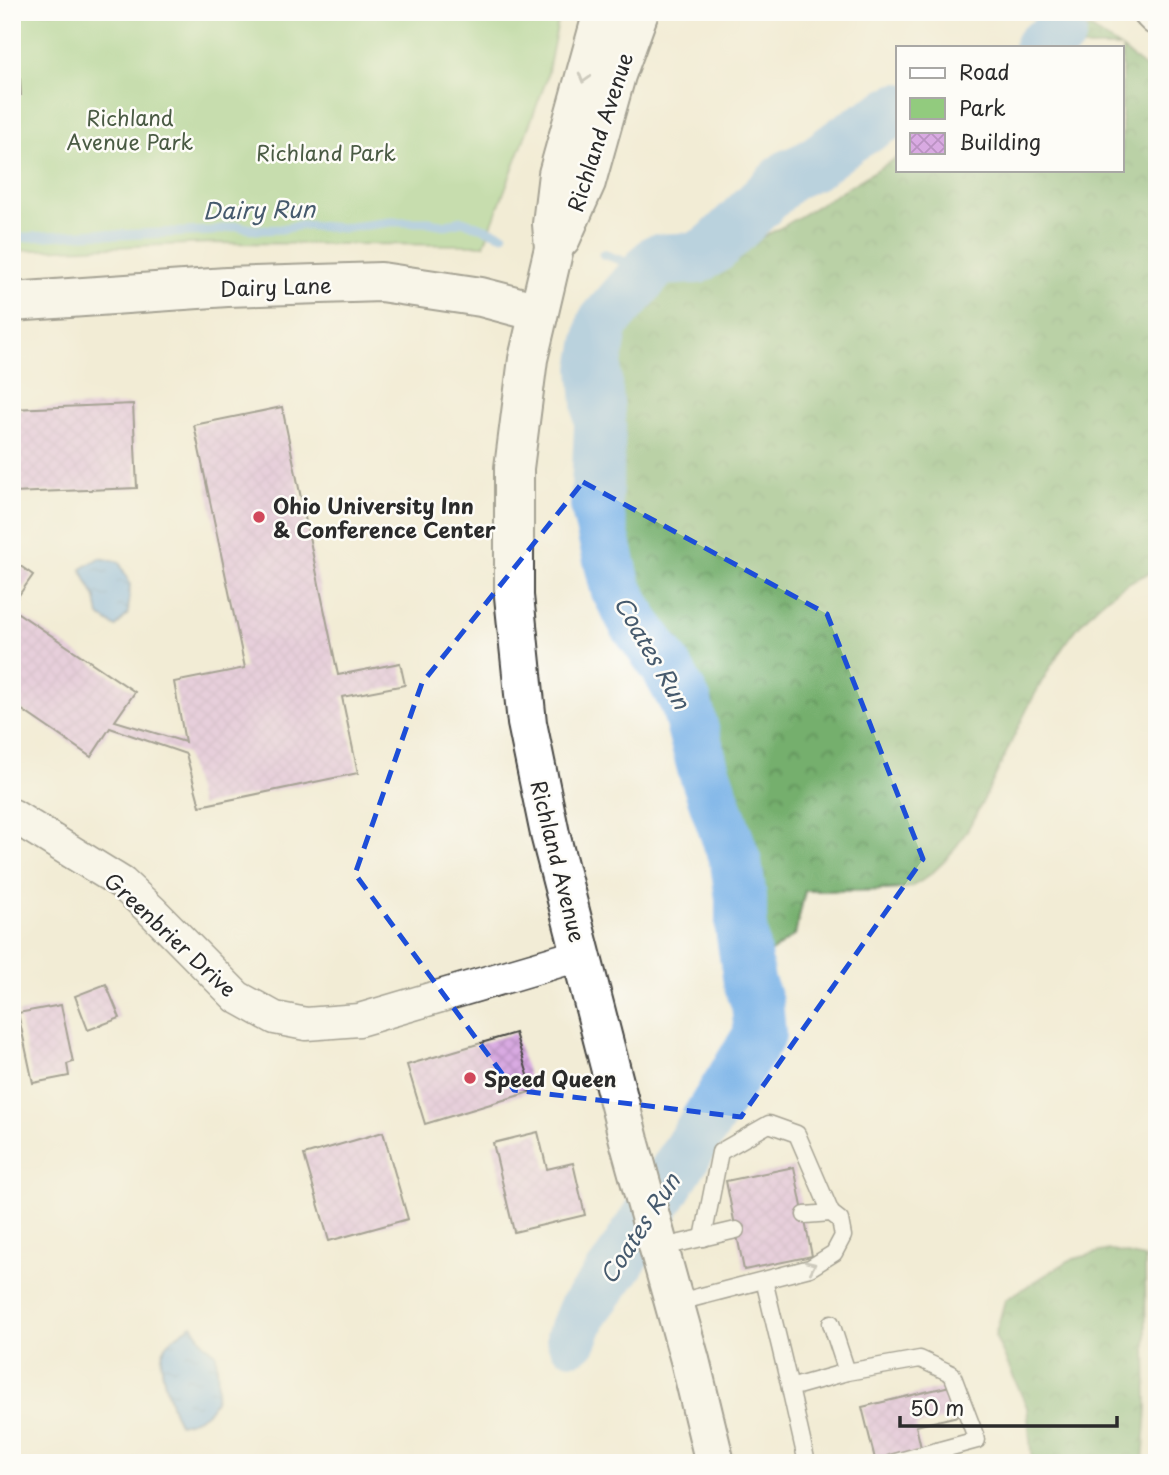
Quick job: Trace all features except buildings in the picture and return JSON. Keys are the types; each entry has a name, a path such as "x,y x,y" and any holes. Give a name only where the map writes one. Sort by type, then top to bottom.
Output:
{"main road":[{"name":"Richland Avenue","path":"554,248 552,225 558,174 603,12"},
{"name":"Richland Avenue","path":"639,12 616,75 586,182 566,229 554,248 538,312 528,359 514,468 514,596 527,723 538,781 715,1463"},
{"name":"Dairy Lane","path":"12,302 228,287 381,282 481,297 538,312"}],"street":[{"name":"Greenbrier Drive","path":"12,815 122,883 237,997 275,1018 306,1024 359,1020 583,954"}],"lane":[{"path":"675,1303 810,1268 834,1253 843,1236 840,1220 831,1213 797,1134 769,1124 720,1152 703,1238"},
{"path":"805,1215 831,1213"},
{"path":"659,1248 736,1230"},
{"path":"764,1280 807,1463"},
{"path":"831,1323 847,1372"},
{"path":"790,1388 847,1372 920,1359 952,1374 977,1440 892,1463"}],"highlighted area":[{"path":"583,482 827,614 923,859 741,1117 514,1090 355,874 422,683"}],"green space":[{"name":"Richland Avenue Park","path":"12,12 560,12 546,81 484,245 215,243 12,251"},
{"path":"1090,28 1117,46 1034,46 1050,35"},
{"path":"1124,51 1157,77 1157,571 1125,585 1096,607 1072,635 1031,702 969,827 953,851 934,871 904,889 805,891 795,935 764,957 727,948 725,911 734,874 712,822 694,730 668,681 614,605 596,560 588,492 586,381 588,333 610,301 641,279 676,263 751,243 896,158 896,172 1124,172"},
{"path":"1108,1250 1145,1258 1147,1408 1143,1463 1032,1463 1027,1407 995,1336 1005,1300 1070,1260"}],"water":[{"path":"99,558 119,562 130,584 128,614 116,627 99,616 96,598 81,569"},
{"path":"192,1325 205,1344 216,1353 217,1390 211,1408 204,1415 179,1424 166,1388 162,1359 168,1344"}],"waterway":[{"name":"Coates Run","path":"1042,46 1061,33"},
{"name":"Coates Run","path":"572,1338 583,1311 618,1264 760,1034 757,1003 749,982 741,928 741,898 736,863 703,768 686,703 665,665 634,622 616,588 596,505 600,426 595,369 603,323 657,260 697,258 715,247 788,176 812,165 850,137 896,110"},
{"name":"Dairy Run","path":"12,238 211,231 237,226 257,230 301,225 343,228 391,222 429,222 445,225 462,221 503,235"},
{"name":"Dairy Run","path":"603,254 648,270"}],"place":[{"name":"Ohio University Inn & Conference Center","path":"259,517"},
{"name":"Speed Queen","path":"470,1078"}],"park label":[{"name":"Richland Park","path":"326,152"}]}
